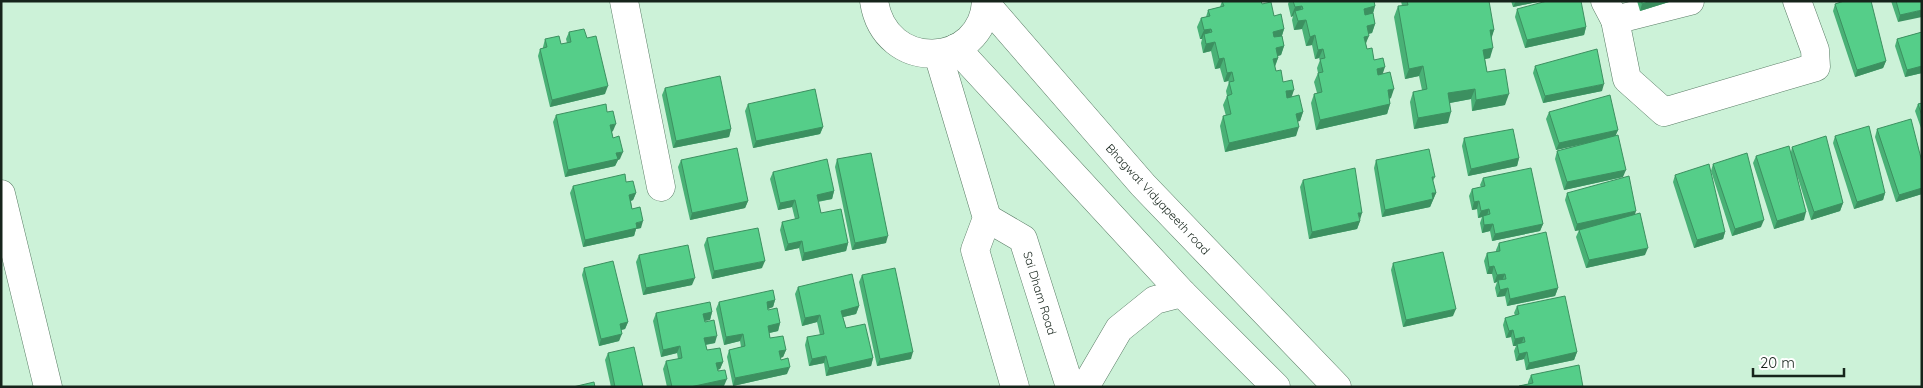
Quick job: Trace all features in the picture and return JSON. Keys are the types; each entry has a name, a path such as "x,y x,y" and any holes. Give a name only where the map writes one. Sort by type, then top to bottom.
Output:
{"street":[{"path":"624,1 661,187"},
{"path":"874,1 876,15 885,33 900,46 918,53 947,51 972,36 982,21 986,3"},
{"path":"1690,1 1610,10 1627,79 1664,112 1816,67 1815,50 1797,1"},
{"name":"Bhagwat Vidyapeeth road","path":"986,3 1142,185 1337,387"},
{"path":"947,51 987,218 974,250 1015,387"},
{"path":"947,51 1276,387"},
{"path":"1,194 48,387"},
{"name":"Sai Dham Road","path":"987,218 1023,239 1070,387"},
{"path":"1085,387 1119,329 1155,300 1182,293"}],"building":[{"path":"1222,1 1261,1 1262,4 1271,2 1274,16 1281,14 1284,29 1273,32 1274,37 1282,36 1284,46 1276,48 1278,58 1273,59 1276,71 1281,70 1283,82 1292,80 1294,90 1286,91 1287,98 1299,95 1303,112 1296,114 1299,127 1229,143 1223,116 1231,114 1227,96 1232,94 1229,82 1234,81 1232,72 1227,73 1224,58 1219,59 1215,42 1206,44 1204,34 1212,32 1211,29 1204,30 1201,18 1210,16 1208,10 1224,6"},
{"path":"1293,1 1374,1 1375,6 1364,9 1365,15 1373,13 1375,24 1367,26 1369,36 1364,37 1367,49 1372,48 1374,60 1383,58 1385,67 1377,69 1378,75 1390,72 1394,89 1388,90 1390,104 1320,120 1314,94 1322,92 1318,73 1323,72 1320,59 1325,58 1323,49 1318,50 1315,35 1310,37 1306,20 1298,21 1295,11 1303,9 1302,6 1295,7"},
{"path":"1407,1 1489,1 1494,30 1490,30 1493,48 1483,50 1487,72 1505,69 1509,94 1476,100 1475,89 1448,93 1451,112 1418,118 1413,92 1427,89 1423,66 1409,69 1398,6 1408,5"},
{"path":"1547,1 1581,1 1586,27 1527,40 1517,9"},
{"path":"1844,1 1871,1 1886,61 1857,70 1835,4"},
{"path":"1896,1 1922,1 1922,10 1900,15"},
{"path":"584,29 587,38 596,36 608,86 552,100 540,49 547,47 545,39 559,36 561,44 571,42 569,32"},
{"path":"1922,32 1922,66 1907,70 1897,39"},
{"path":"1597,49 1604,84 1545,96 1535,66"},
{"path":"720,76 731,129 676,141 665,88"},
{"path":"815,89 823,127 756,141 748,104"},
{"path":"1610,95 1618,130 1559,143 1549,112"},
{"path":"1922,103 1922,116 1918,104"},
{"path":"606,104 607,112 613,111 616,124 610,125 613,138 619,136 623,152 616,153 618,159 568,170 556,115"},
{"path":"1911,119 1922,162 1922,188 1899,195 1877,129"},
{"path":"1869,126 1885,193 1857,202 1835,136"},
{"path":"1513,129 1519,158 1471,169 1464,138"},
{"path":"1618,135 1626,170 1567,182 1557,151"},
{"path":"1826,136 1843,203 1814,212 1792,147"},
{"path":"1789,146 1806,212 1777,221 1756,156"},
{"path":"737,148 748,201 692,213 681,160"},
{"path":"1429,149 1435,177 1432,177 1436,193 1432,193 1433,199 1385,210 1376,160"},
{"path":"871,153 888,236 855,243 837,159"},
{"path":"1747,153 1764,220 1735,229 1713,164"},
{"path":"827,159 834,191 817,195 821,213 841,209 848,243 804,253 802,241 788,244 782,222 799,218 795,200 780,203 773,172"},
{"path":"1709,164 1725,232 1697,240 1675,175"},
{"path":"1355,168 1362,213 1358,213 1360,221 1312,232 1303,180"},
{"path":"1531,168 1543,224 1495,234 1493,224 1484,225 1483,216 1490,214 1489,209 1481,211 1479,201 1474,202 1472,189 1485,186 1483,178"},
{"path":"625,174 626,182 633,181 636,193 629,195 632,209 640,207 643,221 636,223 637,228 585,240 573,186"},
{"path":"1629,176 1636,211 1577,224 1567,193"},
{"path":"1640,213 1648,248 1589,260 1579,230"},
{"path":"758,228 765,261 714,271 707,238"},
{"path":"1546,232 1558,288 1510,299 1508,288 1500,290 1498,280 1506,279 1505,274 1497,275 1494,266 1489,267 1487,253 1500,251 1499,243"},
{"path":"688,245 695,278 646,288 639,255"},
{"path":"1443,252 1456,309 1406,320 1393,263"},
{"path":"613,261 628,322 620,324 622,334 601,339 584,268"},
{"path":"895,268 913,352 880,359 862,275"},
{"path":"852,274 859,306 841,311 846,328 865,324 873,358 829,368 826,356 812,359 807,337 824,334 820,315 805,318 798,287"},
{"path":"773,290 775,300 767,302 768,310 777,308 780,323 768,326 770,338 783,336 786,350 779,351 781,360 788,358 790,367 735,378 729,350 745,346 743,334 726,337 719,302"},
{"path":"1565,296 1577,352 1529,363 1527,352 1519,354 1517,344 1525,342 1524,337 1515,339 1513,330 1509,331 1505,318 1519,314 1517,306"},
{"path":"710,302 712,312 703,314 705,322 714,320 717,336 704,338 707,350 720,348 723,362 716,363 718,371 725,370 727,379 690,387 672,387 666,361 682,358 680,346 663,350 656,313"},
{"path":"634,347 643,387 615,387 608,353"},
{"path":"1579,365 1583,387 1519,387 1533,383 1531,375"},
{"path":"594,382 595,387 573,387"}]}
